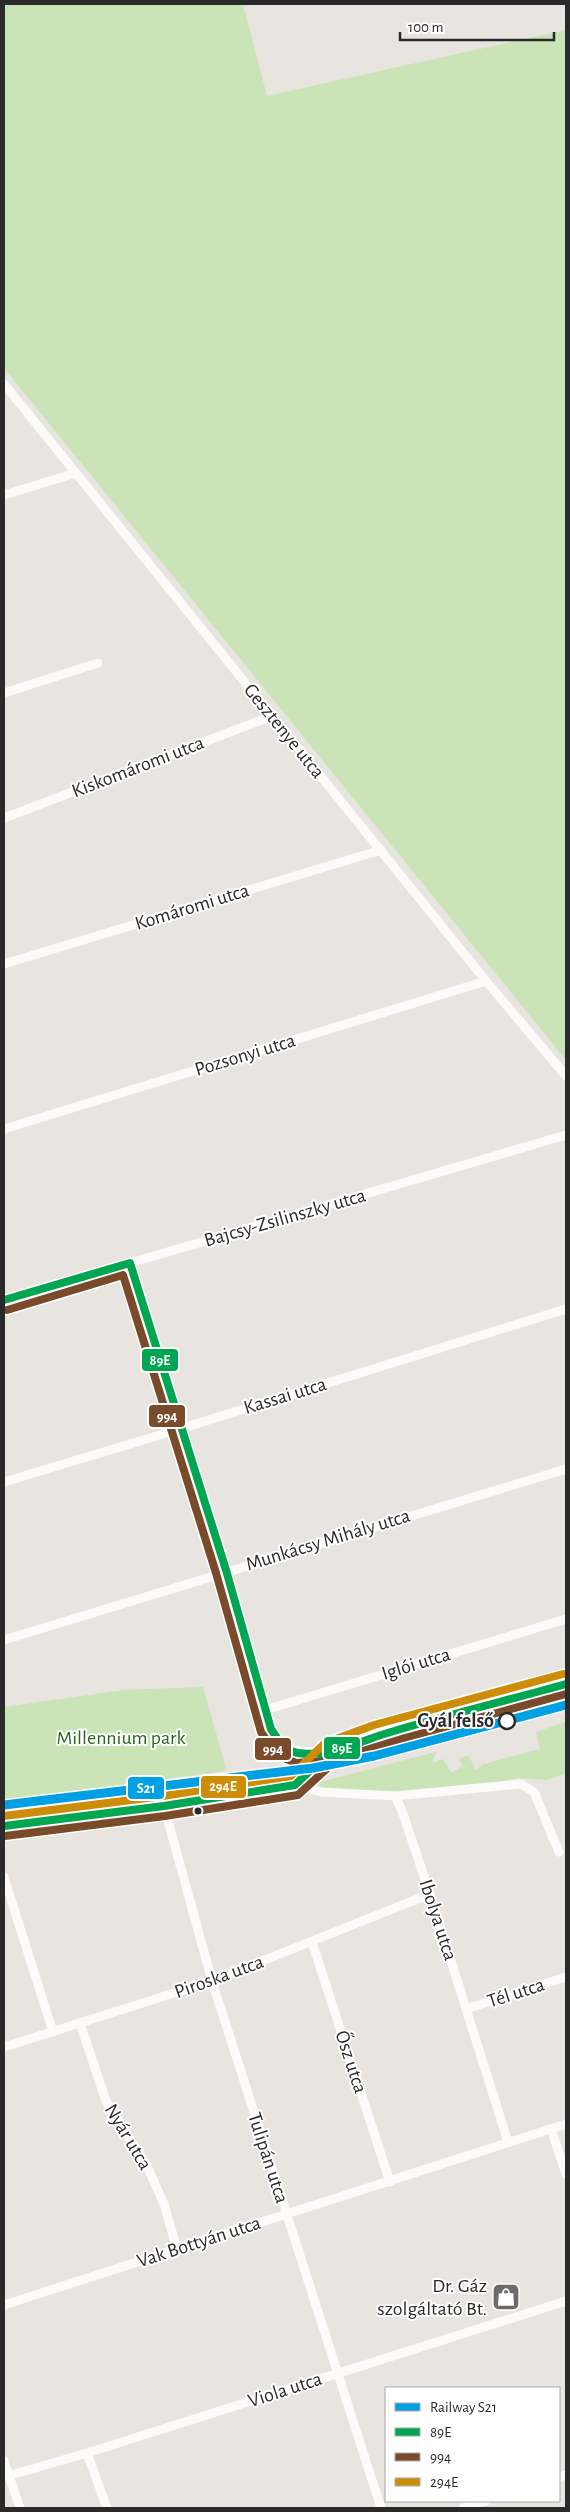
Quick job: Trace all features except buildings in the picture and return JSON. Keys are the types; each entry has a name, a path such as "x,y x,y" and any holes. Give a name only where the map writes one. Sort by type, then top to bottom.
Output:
{"street":[{"name":"Gesztenye utca","path":"4,384 486,981 566,1076"},
{"path":"4,495 76,473"},
{"path":"4,692 98,663"},
{"name":"Kiskomáromi utca","path":"4,818 272,716"},
{"name":"Komáromi utca","path":"4,964 381,850"},
{"name":"Pozsonyi utca","path":"4,1129 486,981"},
{"name":"Bajcsy-Zsilinszky utca","path":"4,1300 566,1135"},
{"path":"130,1263 226,1570 271,1729 278,1742 297,1758 306,1777"},
{"name":"Kassai utca","path":"4,1482 566,1309"},
{"name":"Munkácsy Mihály utca","path":"4,1640 226,1570 566,1469"},
{"name":"Iglói utca","path":"265,1710 566,1619"},
{"path":"287,1750 300,1753 328,1752 377,1735 566,1684"},
{"path":"295,1785 306,1777 328,1752"},
{"path":"4,1826 164,1806 295,1785 321,1792 395,1796 521,1784 534,1792 559,1852"},
{"name":"Ibolya utca","path":"395,1796 402,1811 430,1894 508,2142"},
{"name":"Tulipán utca","path":"164,1806 212,1981 381,2508"},
{"path":"4,1877 53,2032"},
{"name":"Piroska utca","path":"4,2047 212,1981 430,1894"},
{"name":"Ősz utca","path":"312,1942 390,2182"},
{"name":"Tél utca","path":"466,2009 566,1977"},
{"name":"Nyár utca","path":"80,2023 96,2077 106,2101 147,2166 164,2204 177,2249"},
{"name":"Vak Bottyán utca","path":"4,2305 566,2124"},
{"path":"551,2128 566,2174"},
{"name":"Viola utca","path":"6,2476 87,2453 566,2301"},
{"path":"87,2453 107,2508"},
{"path":"4,2461 6,2476 20,2508"},
{"path":"463,2508 483,2502"}],"green space":[{"path":"4,4 243,4 267,96 566,30 566,1060 4,368"},
{"name":"Millennium park","path":"203,1687 226,1768 225,1771 4,1800 4,1707 124,1690"},
{"path":"566,1722 566,1773 547,1780 519,1778 489,1784 403,1792 327,1789 319,1786 320,1782 436,1752 432,1763 443,1759 451,1773 463,1766 459,1759 468,1755 476,1770 484,1764 540,1749 536,1732"}],"rail line":[{"name":"S21","path":"4,1805 313,1768 374,1756 566,1705"}],"transit line":[{"name":"89E","path":"4,1300 130,1263 226,1570 271,1729 279,1741 289,1750 310,1754 335,1750 383,1734 566,1684"},
{"name":"994","path":"7,1310 123,1275 216,1573 261,1732 275,1752 296,1763 330,1761 405,1738 566,1694"},
{"name":"294E","path":"4,1816 163,1796 291,1776 325,1743 374,1725 563,1674"},
{"name":"89E","path":"4,1826 164,1806 295,1785 322,1759 342,1747"},
{"name":"994","path":"5,1836 165,1816 298,1795 333,1763 346,1756"}],"place":[{"name":"Gyál felső","path":"507,1721"},
{"name":"Dr. Gáz szolgáltató Bt.","path":"506,2297"}]}
